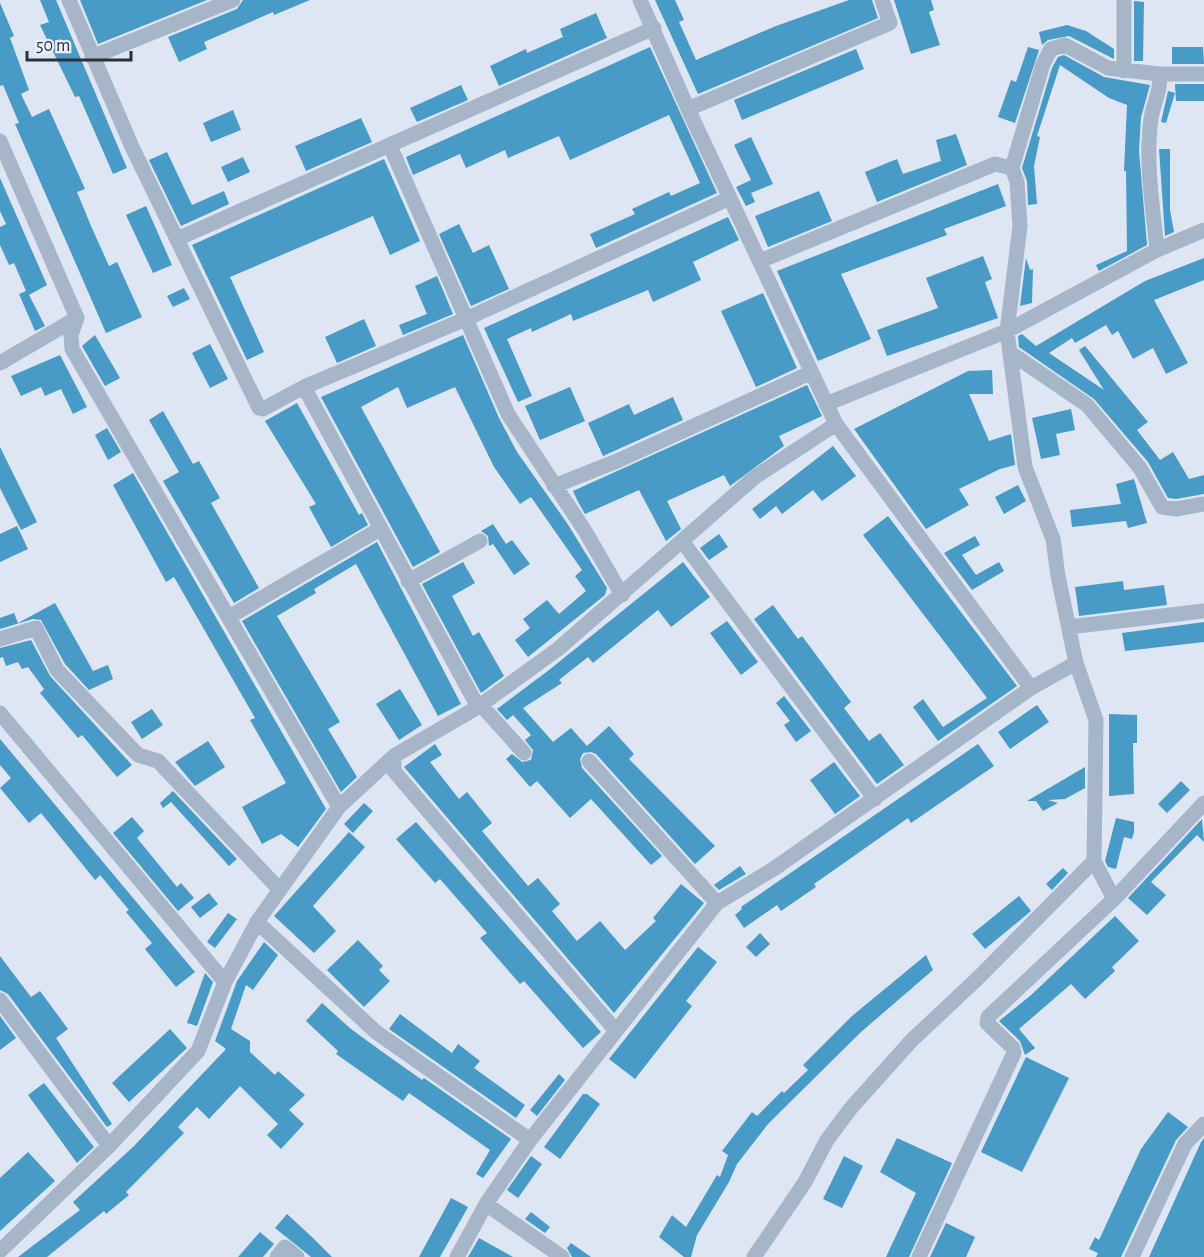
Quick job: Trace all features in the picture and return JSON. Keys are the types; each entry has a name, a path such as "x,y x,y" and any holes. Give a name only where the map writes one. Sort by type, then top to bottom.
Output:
{"street":[{"path":"69,0 132,147 259,408 263,409 304,387 468,318 730,198"},
{"path":"92,57 233,0"},
{"path":"640,0 810,373 836,424 1031,688"},
{"path":"688,109 890,23 882,0"},
{"path":"1124,0 1124,71"},
{"path":"177,239 654,28"},
{"path":"1114,899 1096,866 1096,720 1076,663 1053,539 1025,466 1012,354 1007,331 1020,226 1017,183 1012,168 1043,64 1051,49 1065,45 1108,68 1124,71 1204,74"},
{"path":"1157,250 1150,175 1151,119 1161,83 1159,74"},
{"path":"0,141 77,318 71,335 72,349 339,807"},
{"path":"390,146 468,318 508,414 585,531 622,595"},
{"path":"760,261 995,164 1012,168"},
{"path":"826,404 1007,331 1157,250 1204,230"},
{"path":"0,363 77,318"},
{"path":"1012,354 1087,405 1140,468 1162,507 1176,509 1204,504"},
{"path":"554,486 810,373"},
{"path":"304,387 408,581 480,706 524,753"},
{"path":"0,1251 109,1146 198,1052 225,982 256,922 339,807 394,756 480,706 558,649 755,477 836,424"},
{"path":"229,617 380,529"},
{"path":"682,541 875,799"},
{"path":"408,581 480,542"},
{"path":"1069,627 1204,611"},
{"path":"0,639 36,628 57,670 138,755 158,761 279,889"},
{"path":"457,1257 486,1204 530,1140 717,903 775,868 1031,688 1076,663"},
{"path":"0,713 225,982"},
{"path":"394,756 394,771 616,1031"},
{"path":"589,761 717,903"},
{"path":"919,1257 1013,1056 1013,1048 987,1023 988,1017 1114,899 1204,803"},
{"path":"754,1257 805,1182 827,1140 851,1108 912,1040 1096,866"},
{"path":"256,922 376,1032 530,1140"},
{"path":"0,1000 109,1146"},
{"path":"1132,1257 1185,1144 1204,1124"},
{"path":"486,1204 562,1257"},
{"path":"277,1257 285,1247 297,1257"}],"building":[{"path":"40,0 56,0 127,168 113,174 79,96 75,97 40,25 49,22"},
{"path":"80,0 207,0 98,44"},
{"path":"243,0 310,0 274,15 273,12 204,42 207,49 179,62 168,37 237,9"},
{"path":"655,0 675,0 684,20 679,22 696,60 776,26 849,0 872,0 878,18 698,94"},
{"path":"894,0 931,0 934,10 929,12 940,45 911,54"},
{"path":"1134,1 1144,2 1143,61 1134,61"},
{"path":"0,3 14,36 10,38 29,90 21,94 32,117 49,109 85,189 77,192 91,226 109,266 117,262 142,317 106,333 15,124 19,123 3,85 0,86"},
{"path":"596,13 607,38 499,86 490,66 526,49 527,53 563,37 560,29"},
{"path":"1067,25 1086,31 1114,49 1114,59 1069,36 1048,40 1042,45 1039,32"},
{"path":"650,47 717,193 596,248 590,234 635,214 632,209 669,192 671,196 700,183 669,115 570,160 559,136 508,158 505,150 466,168 460,154 413,175 406,157"},
{"path":"1028,47 1039,50 1015,123 998,117 1011,80 1016,82"},
{"path":"1172,47 1203,47 1204,64 1172,64"},
{"path":"856,49 864,69 742,120 734,100"},
{"path":"1064,55 1104,77 1150,85 1141,117 1139,151 1147,245 1099,271 1096,265 1127,251 1126,171 1124,171 1127,105 1109,98 1060,65 1037,136 1040,137 1034,166 1037,204 1028,205 1027,181 1022,168 1052,68 1058,57"},
{"path":"1175,84 1204,84 1204,101 1176,101"},
{"path":"461,85 468,100 417,122 410,108"},
{"path":"1168,91 1175,93 1166,123 1161,122"},
{"path":"233,110 241,130 211,142 203,123"},
{"path":"361,118 372,142 306,171 295,146"},
{"path":"956,134 967,165 877,202 865,172 897,159 903,174 941,161 936,140"},
{"path":"751,137 773,184 751,193 755,202 746,206 736,187 751,180 734,145"},
{"path":"1159,149 1170,149 1170,210 1174,232 1165,236"},
{"path":"167,152 192,205 224,191 229,204 181,226 149,160"},
{"path":"243,157 250,172 228,182 221,167"},
{"path":"384,159 420,241 390,255 373,216 230,277 264,352 247,360 192,245"},
{"path":"0,178 47,285 29,295 45,326 35,331 19,294 26,291 14,263 9,265 0,245 0,227 6,224 0,211"},
{"path":"998,184 1006,206 944,229 947,235 841,274 871,339 818,361 777,271"},
{"path":"819,191 832,221 768,247 755,216"},
{"path":"146,206 172,265 153,273 126,215"},
{"path":"728,217 739,240 693,262 701,280 653,302 648,290 573,321 571,314 532,332 531,328 507,339 532,396 518,402 484,328"},
{"path":"459,224 473,253 489,245 509,289 471,306 439,234"},
{"path":"983,256 992,279 985,282 998,318 887,356 877,330 938,308 926,278"},
{"path":"1026,258 1030,270 1033,269 1032,303 1020,306"},
{"path":"1204,258 1204,280 1154,300 1188,363 1166,374 1153,348 1133,359 1118,331 1112,335 1106,325 1075,343 1072,338 1049,353 1104,390 1079,350 1085,346 1148,422 1137,430 1160,460 1173,452 1189,479 1204,475 1204,494 1176,499 1168,498 1148,462 1094,399 1019,347 1018,336 1022,334 1036,346 1145,281"},
{"path":"437,276 453,314 403,335 399,325 427,314 415,286"},
{"path":"184,288 190,299 173,307 167,296"},
{"path":"763,293 797,368 756,387 721,311"},
{"path":"364,319 376,346 337,363 325,337"},
{"path":"95,335 120,378 105,386 82,346"},
{"path":"463,335 499,418 517,452 567,523 607,588 605,595 528,657 515,640 530,628 523,619 547,600 559,614 586,591 575,576 582,570 531,497 520,504 494,467 455,387 407,408 398,387 361,407 440,552 413,567 321,397"},
{"path":"210,344 228,379 210,388 192,353"},
{"path":"60,355 87,407 73,414 61,389 45,396 41,387 21,396 11,376"},
{"path":"992,370 993,394 969,394 989,441 1011,434 1015,465 1000,469 959,489 969,505 926,529 854,429 968,371"},
{"path":"807,385 822,416 779,436 784,446 730,486 724,475 667,501 681,529 666,541 639,490 585,514 578,502 573,491"},
{"path":"570,387 585,421 540,440 525,406"},
{"path":"673,397 683,420 603,456 588,423 629,404 634,415"},
{"path":"297,403 359,515 362,513 368,525 331,547 309,507 316,504 265,421"},
{"path":"1071,409 1075,430 1056,434 1060,455 1041,459 1032,418"},
{"path":"163,411 193,464 199,461 220,498 211,503 259,588 234,603 163,481 179,472 149,420"},
{"path":"107,428 121,452 108,460 95,435"},
{"path":"833,446 856,476 822,501 813,490 782,514 776,506 760,519 752,509"},
{"path":"0,447 37,522 21,530 0,488"},
{"path":"133,473 326,809 298,847 281,834 262,844 242,807 286,783 250,720 255,718 174,577 166,582 113,485"},
{"path":"1134,479 1147,523 1128,528 1126,521 1072,527 1070,510 1121,504 1116,484"},
{"path":"1018,485 1026,501 1004,514 995,497"},
{"path":"888,516 1017,686 938,741 913,707 923,699 943,727 987,698 863,535"},
{"path":"493,524 506,544 512,540 530,564 514,575 493,544 489,546 488,536 481,531"},
{"path":"17,526 28,549 0,562 0,534"},
{"path":"719,534 728,547 709,560 700,548"},
{"path":"975,536 980,545 962,555 976,575 999,562 1004,571 972,590 944,553"},
{"path":"377,542 461,704 438,716 356,564 314,589 316,593 277,616 340,722 328,729 357,777 341,792 242,621"},
{"path":"463,562 475,583 452,596 473,636 479,632 504,676 481,693 422,584"},
{"path":"683,562 710,597 671,627 658,610 593,663 588,657 559,680 562,683 523,708 553,742 571,728 587,746 609,726 634,754 629,759 715,846 695,864 596,754 583,753 580,759 582,768 662,856 651,865 591,799 570,818 537,781 530,787 506,759 512,754 522,762 531,760 533,750 525,740 531,735 513,715 507,720 497,709"},
{"path":"1123,581 1124,590 1164,585 1167,605 1079,616 1075,587"},
{"path":"55,603 93,671 108,665 113,679 89,690 65,664 41,620 33,619 0,629 0,618 14,613 18,623"},
{"path":"773,605 798,639 802,636 851,702 844,708 869,741 880,733 904,765 877,784 754,619"},
{"path":"727,621 758,662 741,675 710,633"},
{"path":"1204,622 1204,642 1125,651 1122,633"},
{"path":"31,640 50,676 132,765 117,777 82,735 78,738 40,693 44,689 28,667 22,669 18,662 6,666 3,657 0,658 0,648"},
{"path":"400,689 422,725 399,740 376,704"},
{"path":"784,696 811,731 796,742 784,725 790,721 776,703"},
{"path":"1037,705 1049,722 1010,749 998,732"},
{"path":"152,709 163,725 142,739 131,722"},
{"path":"1109,714 1137,715 1137,743 1133,743 1134,794 1109,796"},
{"path":"0,739 195,972 176,987 145,949 152,943 126,912 129,910 100,875 95,880 41,813 29,823 0,788 11,778 0,765"},
{"path":"208,741 225,767 195,786 175,762"},
{"path":"435,744 442,755 430,762 459,799 467,792 492,823 482,831 528,886 538,878 560,904 552,911 577,941 600,921 625,950 656,921 653,918 681,884 704,903 614,1013 404,767"},
{"path":"978,744 994,766 911,823 908,818 814,884 816,887 781,911 777,905 744,928 735,915 742,909 741,907"},
{"path":"834,762 860,796 835,814 810,780"},
{"path":"1085,767 1085,788 1065,799 1048,800 1058,803 1043,811 1036,801 1027,801"},
{"path":"1181,781 1190,790 1167,813 1158,804"},
{"path":"173,791 237,859 229,866 171,802 163,808 160,803"},
{"path":"364,803 373,811 353,833 344,824"},
{"path":"132,817 144,831 137,838 177,887 181,883 194,898 178,911 113,833"},
{"path":"1116,818 1134,822 1134,832 1132,839 1124,837 1116,869 1108,867 1105,861"},
{"path":"1202,819 1204,842 1197,835 1151,882 1166,895 1147,915 1128,898"},
{"path":"416,822 601,1032 583,1048 524,981 520,984 480,938 487,933 440,879 435,883 396,839"},
{"path":"349,832 365,847 313,906 336,931 314,953 274,916"},
{"path":"740,866 746,874 719,890 714,885"},
{"path":"1063,868 1068,873 1052,890 1046,884"},
{"path":"209,893 218,904 200,918 191,907"},
{"path":"1019,896 1031,911 985,949 972,934"},
{"path":"228,913 237,919 215,948 207,942"},
{"path":"1115,916 1139,941 1112,967 1115,971 1085,999 1071,984 1019,1029 1035,1048 1025,1055 1020,1041 999,1021 1030,996"},
{"path":"760,933 770,944 756,957 746,947"},
{"path":"358,940 383,966 379,970 390,981 364,1007 327,970"},
{"path":"264,942 278,955 253,990 246,985 231,1029 250,1041 250,1052 275,1075 278,1071 305,1095 289,1110 304,1124 281,1149 267,1135 278,1124 240,1086 209,1119 197,1107 178,1127 184,1133 126,1192 129,1195 106,1214 104,1211 47,1257 18,1257 80,1210 73,1202 134,1146 226,1049 215,1041 237,981"},
{"path":"698,947 717,962 686,1001 692,1006 635,1079 609,1059"},
{"path":"926,955 933,970 861,1032 768,1124 737,1164 729,1182 697,1235 691,1257 684,1257 659,1237 672,1215 686,1227 717,1175 720,1177 728,1155 722,1151 752,1112 757,1116 782,1091 784,1093 808,1070 803,1065 852,1016"},
{"path":"0,956 31,997 40,991 68,1029 56,1038 112,1124 107,1127 8,994 0,990"},
{"path":"205,973 213,982 197,1026 187,1023"},
{"path":"322,1003 351,1029 384,1053 511,1139 483,1178 476,1174 490,1150 409,1093 403,1101 336,1054 338,1051 306,1021"},
{"path":"400,1014 452,1053 458,1044 480,1061 474,1068 525,1105 516,1118 389,1029"},
{"path":"0,1016 16,1038 0,1050"},
{"path":"170,1029 187,1048 129,1102 112,1083"},
{"path":"1026,1057 1069,1078 1022,1172 981,1152"},
{"path":"559,1074 565,1080 537,1116 530,1110"},
{"path":"44,1083 94,1147 77,1163 28,1095"},
{"path":"583,1094 587,1094 600,1104 560,1159 544,1147"},
{"path":"1168,1112 1188,1127 1176,1140 1121,1257 1096,1257 1098,1253 1089,1249 1095,1237 1099,1240 1141,1149"},
{"path":"897,1138 952,1163 909,1257 886,1257 916,1193 880,1172"},
{"path":"1204,1138 1204,1257 1149,1257 1201,1142"},
{"path":"28,1152 55,1181 0,1231 0,1178"},
{"path":"531,1156 542,1164 518,1198 507,1190"},
{"path":"844,1156 863,1166 842,1208 823,1199"},
{"path":"451,1198 468,1207 440,1257 419,1257"},
{"path":"531,1212 550,1227 545,1233 525,1219"},
{"path":"287,1214 332,1257 311,1257 275,1228"},
{"path":"946,1223 975,1237 966,1257 930,1257"},
{"path":"260,1232 274,1244 263,1257 238,1257"},
{"path":"479,1238 513,1257 468,1257"},
{"path":"571,1243 591,1257 572,1257 567,1248"}]}
